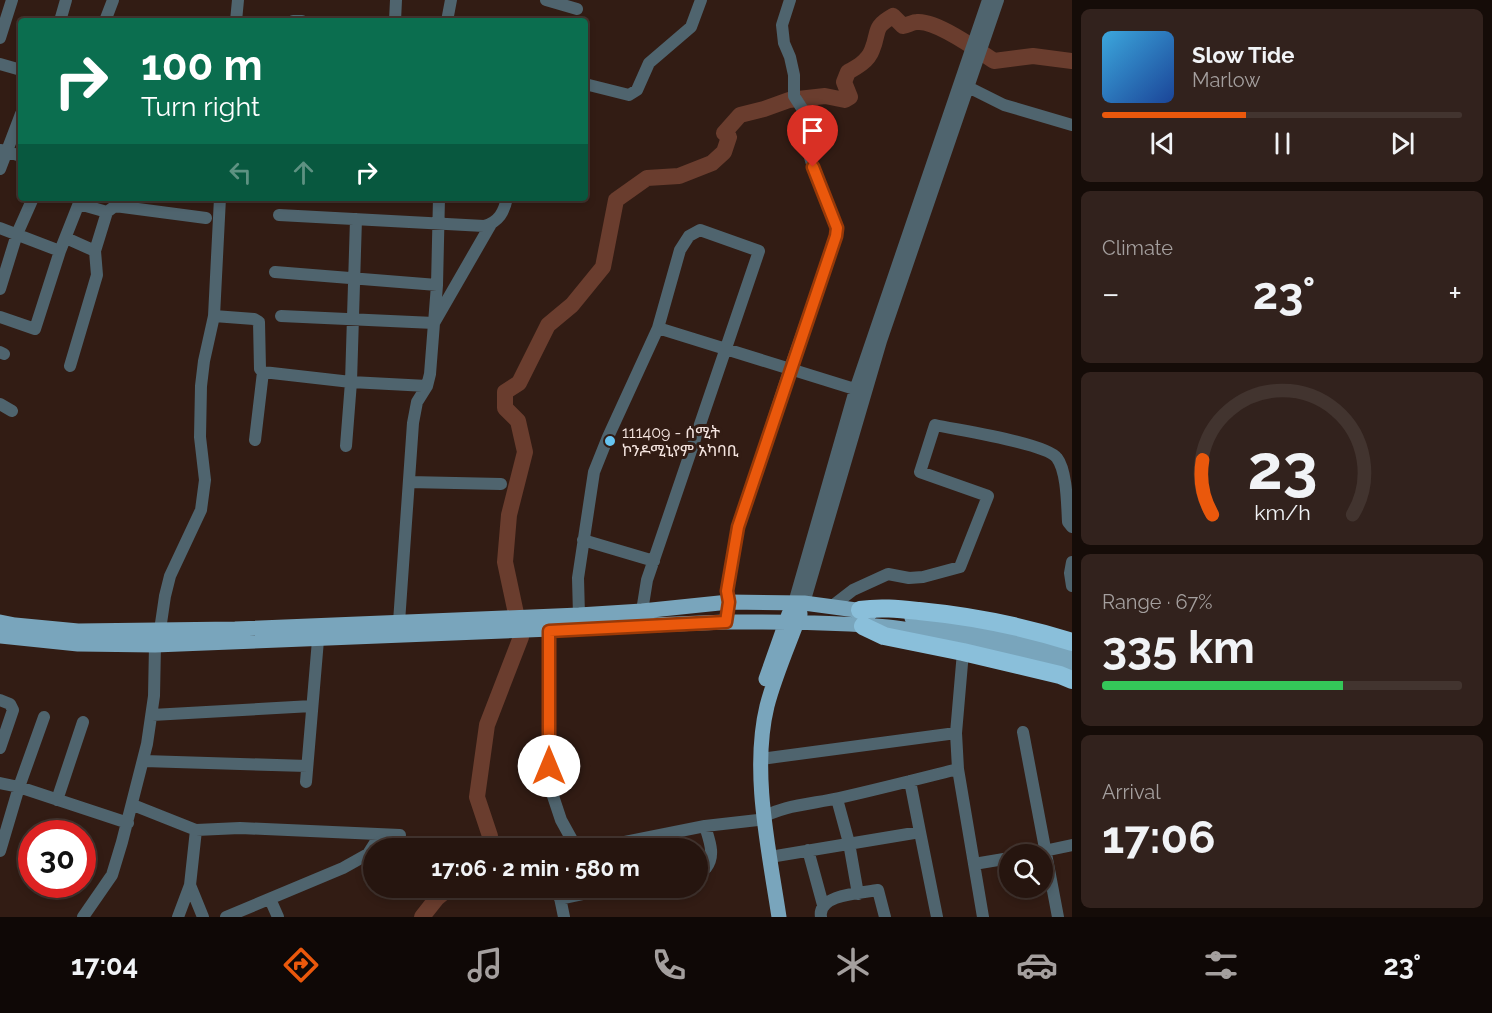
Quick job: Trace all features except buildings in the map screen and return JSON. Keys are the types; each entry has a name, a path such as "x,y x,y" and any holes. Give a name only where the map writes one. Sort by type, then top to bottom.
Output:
{"highway":[{"path":"861,618 888,608 950,614 1033,629 1072,642"},
{"path":"861,618 884,636 963,652 1060,675 1072,680"}],"main road":[{"path":"0,636 78,644 155,645 318,640 531,624 579,615 729,602 799,603 831,607 861,618"},
{"path":"770,917 765,894 761,818 762,735 767,705 799,603"},
{"path":"531,624 549,631 861,618 966,628 1072,657"},
{"path":"779,917 753,760 756,722 764,686 776,651 792,621"},
{"path":"891,621 1054,663 1072,670"},
{"path":"0,622 78,631 235,629 399,622 510,625"},
{"path":"757,622 771,634 776,651"}],"street":[{"path":"0,38 3,16 12,0"},
{"path":"61,18 66,0"},
{"path":"106,18 113,0"},
{"path":"236,18 238,0"},
{"path":"395,18 396,0"},
{"path":"448,18 451,0"},
{"path":"546,0 577,9"},
{"path":"588,85 629,94 637,90 649,63 692,27 701,0"},
{"path":"726,622 729,602 727,591 738,527 837,228 803,135 803,110 794,96 794,75 784,43 782,25 790,0"},
{"path":"979,40 988,0"},
{"path":"799,603 860,391 971,62 998,0"},
{"path":"860,391 968,87 971,62"},
{"path":"0,64 18,69"},
{"path":"968,87 1004,105 1072,125"},
{"path":"0,169 4,151 18,121"},
{"path":"0,289 17,234 32,201"},
{"path":"0,317 35,329 60,251 80,201 107,212"},
{"path":"83,917 112,875 128,823 144,761 152,715 155,645 170,576 201,510 205,480 200,437 201,386 214,316 220,201"},
{"path":"399,622 413,423 417,402 427,386 434,323 438,201"},
{"path":"279,215 484,226 497,220 506,201"},
{"path":"70,366 97,275 95,251 107,212 115,206 206,218"},
{"path":"346,446 351,382 356,219"},
{"path":"434,323 491,224"},
{"path":"0,228 60,251"},
{"path":"579,615 578,578 594,472 658,328 680,250 689,236 700,230 759,251 647,580 642,611"},
{"path":"66,238 95,251"},
{"path":"275,272 437,285"},
{"path":"281,315 434,323"},
{"path":"214,316 254,319 259,322 260,369 263,372 255,440"},
{"path":"658,328 860,391"},
{"path":"263,372 351,382 427,386"},
{"path":"0,404 12,411"},
{"path":"831,607 853,590 888,574 909,578 923,577 960,567 988,495 920,472 935,425 1034,446 1051,452 1058,459 1063,474 1068,522 1072,527"},
{"path":"409,482 501,484"},
{"path":"583,540 654,561"},
{"path":"1072,562 1070,573 1072,586"},
{"path":"549,631 549,766 552,794 558,813 571,838"},
{"path":"306,782 318,640"},
{"path":"963,652 957,733 958,769 983,917"},
{"path":"0,700 10,704 13,710 0,748"},
{"path":"152,715 312,706"},
{"path":"0,851 19,787 44,717"},
{"path":"57,800 84,722"},
{"path":"1023,732 1044,844"},
{"path":"761,759 957,733"},
{"path":"144,761 307,766"},
{"path":"659,838 705,826 761,818 800,805 837,799 958,769"},
{"path":"910,781 937,917"},
{"path":"0,783 19,787 128,823"},
{"path":"837,799 849,843 858,894"},
{"path":"133,805 196,830 240,828 400,835"},
{"path":"705,826 712,853 708,866"},
{"path":"178,917 189,885 196,830"},
{"path":"770,857 920,832"},
{"path":"226,917 368,854 380,835"},
{"path":"1053,850 1072,844"},
{"path":"808,850 822,911"},
{"path":"974,864 999,860"},
{"path":"189,885 203,917"},
{"path":"822,911 831,899 878,890 885,917"},
{"path":"1053,892 1058,917"},
{"path":"560,898 564,917"},
{"path":"270,899 278,917"}],"waterway":[{"path":"490,838 477,797 487,725 521,637 505,562 509,515 525,452 518,421 505,408 505,392 519,383 548,325 572,305 603,267 616,200 647,178 679,176 712,163 724,152 729,137 724,133 740,115 789,100 825,96 845,100 850,97 844,82 848,72 868,57 879,27 893,16 903,26 917,22 935,26 994,61 1033,56 1072,61"},
{"path":"422,917 437,898"}],"place":[{"name":"111409 - ሰሚት ኮንዶሚኒየም አካባቢ","path":"610,441"}],"route":[{"path":"549,766 549,631 726,622 729,602 727,591 738,527 836,236 837,228 813,167"}]}
